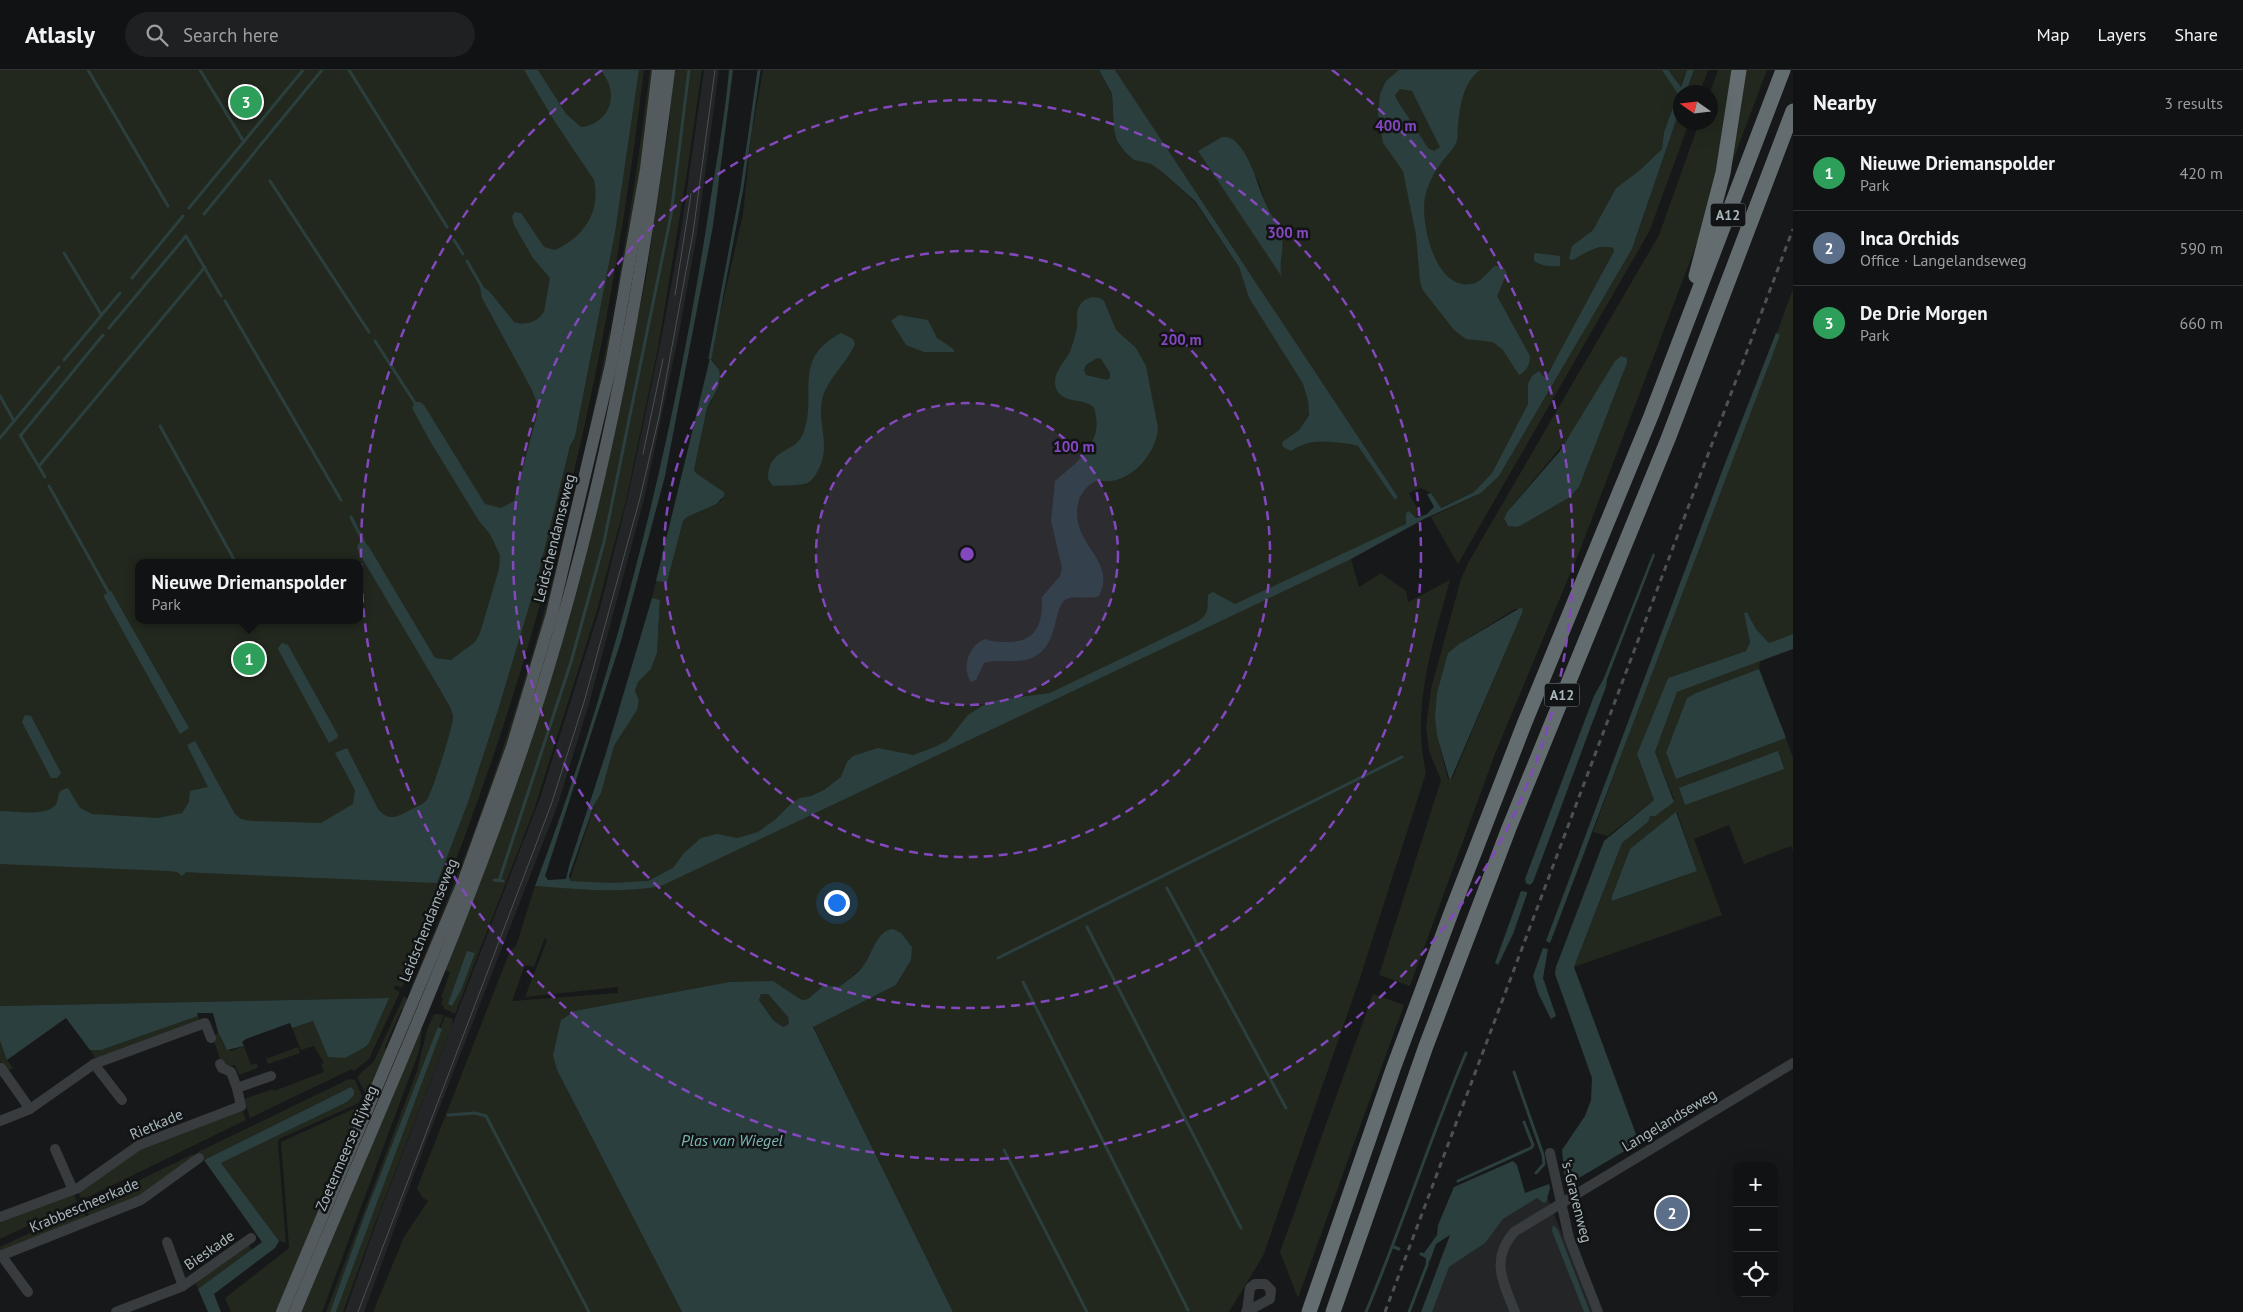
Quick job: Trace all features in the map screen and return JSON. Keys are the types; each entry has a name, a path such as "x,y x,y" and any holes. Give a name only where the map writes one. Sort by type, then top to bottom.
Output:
{"highway":[{"name":"A12","path":"1674,359 1723,173 1739,70"},
{"name":"A12","path":"1309,1312 1393,1068 1451,913 1522,731 1674,359 1783,70"},
{"name":"A12","path":"1334,1312 1420,1063 1509,828 1674,423 1793,111"}],"main road":[{"name":"Leidschendamseweg","path":"421,997 512,747 552,614 611,365 646,169 658,70"},
{"name":"Leidschendamseweg","path":"421,997 474,882 512,780 546,678 582,545 608,436 642,266 669,70"},
{"name":"Zoetermeerse Rijweg","path":"282,1312 421,997"},
{"name":"Zoetermeerse Rijweg","path":"294,1312 421,997"}],"street":[{"path":"0,1121 30,1109 94,1064 206,1023 211,1038"},
{"name":"Langelandseweg","path":"1515,1312 1502,1278 1500,1264 1506,1241 1514,1232 1793,1062"},
{"path":"94,1064 122,1100"},
{"path":"220,1064 222,1068 231,1072 237,1088 271,1076"},
{"path":"1,1068 30,1109"},
{"name":"Rietkade","path":"0,1217 72,1190 139,1145 241,1106 237,1088"},
{"path":"55,1148 72,1190"},
{"name":"'s-Gravenweg","path":"1550,1153 1569,1238 1598,1312"},
{"name":"Krabbescheerkade","path":"28,1292 0,1255 141,1200 198,1158"},
{"name":"Bieskade","path":"116,1312 183,1286 251,1238"},
{"name":"Bieskade","path":"167,1242 183,1286"}],"shaded area":[{"path":"0,70 628,70 623,117 428,882 436,883 457,830 494,722 526,612 570,446 575,437 615,233 639,70 644,70 616,264 578,457 528,647 499,740 459,852 402,988 395,985 394,989 400,992 369,1059 354,1071 352,1069 250,1118 244,1099 273,1089 274,1091 324,1072 321,1064 324,1063 314,1046 301,1050 292,1028 313,1021 328,1057 342,1057 369,1043 388,998 0,1006"},
{"path":"650,70 656,70 629,252 618,288 610,330 609,362 566,548 492,795 413,992 410,991 466,853 500,758 530,662 557,565 581,467 621,269"},
{"path":"674,70 702,70 658,348 626,501 596,614 534,810 455,1014 441,1005 443,999 441,998 450,972 441,969 478,883 614,433 646,277 669,123"},
{"path":"704,70 719,70 697,234 678,338 644,499 589,704 557,807 423,1150 364,1312 345,1312 379,1215 540,798 600,608 628,496 662,335 681,231"},
{"path":"763,70 1099,70 1112,95 1114,130 1117,141 1134,160 1151,164 1194,201 1239,267 1249,298 1303,384 1308,401 1309,414 1299,430 1282,442 1291,451 1302,445 1314,442 1337,442 1359,446 1395,500 1398,497 1115,70 1687,70 1681,85 1673,85 1673,108 1664,132 1662,149 1640,170 1616,188 1593,230 1572,246 1572,260 1598,248 1614,248 1614,251 1554,364 1544,377 1528,384 1528,404 1492,473 1474,492 1440,508 1431,493 1421,488 1409,493 1421,516 1414,517 1409,511 1407,523 1343,562 1351,559 1359,587 1381,573 1406,591 1408,602 1450,580 1431,652 1423,699 1421,724 1426,773 1360,978 1263,1256 1229,1312 953,1312 813,1026 896,985 911,960 871,953 863,967 839,987 824,985 808,999 802,1000 781,986 672,993 574,1011 561,1020 557,1070 682,1312 373,1312 404,1237 428,1201 422,1197 417,1188 510,951 516,946 535,886 567,888 614,746 637,710 639,700 635,691 638,682 651,669 657,653 660,600 652,598 656,581 667,581 683,521 687,517 722,500 724,492 694,470 707,408 712,401 715,363 710,358 743,214 751,137","holes":["1237,142 1259,183 1266,204 1277,225 1280,274","545,938 547,940 525,997 618,987 618,993 512,1001 525,965 534,967"]},
{"path":"1694,70 1708,70 1703,85 1689,85"},
{"path":"1718,70 1735,70 1722,155 1705,222 1580,550 1495,754 1410,986 1379,975 1441,780 1429,751 1426,727 1431,689 1461,579 1468,563 1659,235 1696,130 1718,130 1718,85 1713,85","holes":["1624,371 1579,487 1570,497 1520,526 1508,526 1504,520 1507,512","1515,609 1523,609 1453,777 1451,780 1448,779 1437,736 1436,706 1448,653"]},
{"path":"1743,70 1767,70 1727,176"},
{"path":"1673,129 1686,130 1650,230 1458,564 1431,517 1481,493 1499,476 1632,249"},
{"path":"1793,289 1793,634 1769,643 1756,629 1747,612 1744,613 1750,642 1746,651 1668,678 1637,754 1654,800 1608,836 1593,832"},
{"path":"1760,661 1759,669 1687,698 1666,754 1676,779 1786,738 1793,758 1793,851 1791,846 1744,864 1729,825 1694,839 1722,915 1574,967 1622,843 1648,822 1650,816 1674,799 1655,752 1677,692","holes":["1677,812 1697,871 1613,901 1612,896 1630,849"]},
{"path":"761,994 768,994 788,1017 789,1024 783,1027 773,1020 759,1000"},
{"path":"1373,994 1404,1005 1298,1298 1280,1252"},
{"path":"404,996 408,1000 406,1008 401,1010 385,1047 387,1052 278,1312 231,1312 225,1298 289,1248 281,1142 362,1105 367,1095 357,1078 374,1061"},
{"path":"434,1014 444,1015 365,1214 330,1312 326,1312 417,1071 427,1030"},
{"path":"198,1016 200,1022 96,1059 90,1050 101,1050"},
{"path":"445,1016 453,1019 452,1026 376,1221 343,1312 336,1312"},
{"path":"419,1027 422,1030 419,1051 322,1312 299,1312"},
{"path":"218,1032 224,1045 231,1051 244,1046 251,1065 257,1063 258,1068 239,1075 235,1065 227,1067 222,1065 213,1038"},
{"path":"0,1041 7,1060 13,1068 6,1072 0,1060"},
{"path":"298,1047 300,1053 268,1064 266,1059"},
{"path":"349,1079 355,1080 362,1096 359,1103 279,1139 286,1243 279,1241 221,1163 347,1102 354,1095 354,1090 351,1087 204,1160 198,1152"},
{"path":"242,1110 246,1120 82,1200 78,1192 140,1147"},
{"path":"193,1154 195,1157 140,1197 89,1216 85,1207"},
{"path":"1545,1191 1593,1312 1428,1312 1457,1238"},
{"path":"73,1193 77,1202 0,1239 0,1221"},
{"path":"83,1208 86,1217 0,1252 0,1247"},
{"path":"248,1244 252,1250 198,1289 195,1283"}],"water":[{"path":"524,70 538,70 566,114 581,127 588,126 600,119 608,109 611,95 610,88 601,70 639,70 615,233 575,437 570,446 536,583 498,710 468,802 437,883 186,872 182,876 177,872 169,871 0,864 0,811 41,812 47,810 55,806 63,789 68,788 80,808 92,814 158,818 182,813 189,802 190,791 208,787 187,745 195,741 235,814 241,819 321,823 353,804 355,790 335,753 347,748 378,809 386,816 397,816 421,805 427,800 447,744 453,716 441,691 359,553 357,546 360,542 365,543 369,547 435,658 451,660 475,642 480,633 499,569 500,555 490,534 479,521 412,408 415,402 420,402 424,405 485,504 501,508 514,501 538,406 532,390 482,298 480,287 482,286 489,291 514,322 527,323 538,318 544,312 550,278 533,258 514,225 512,216 515,212 521,213 544,247 555,250 574,238 588,222 595,203 594,180 555,122"},
{"path":"729,70 733,70 713,226 665,476 621,641 545,876 548,880 566,879 652,598 660,600 657,653 651,669 638,682 635,691 639,700 637,710 614,746 601,793 594,805 569,876 570,881 612,883 648,881 673,868 684,853 701,838 717,834 737,838 758,832 776,819 792,803 800,798 811,796 824,790 841,777 847,762 853,756 878,748 913,755 935,747 948,740 968,715 982,706 998,700 1050,693 1195,623 1205,614 1208,595 1213,592 1235,604 1406,524 1406,513 1409,511 1416,518 1427,514 1434,507 1427,494 1431,493 1441,508 1474,492 1492,473 1528,404 1528,384 1532,376 1539,371 1544,377 1549,372 1614,251 1613,248 1608,247 1597,248 1573,260 1569,259 1572,246 1593,230 1616,188 1640,170 1662,149 1664,132 1673,108 1673,129 1632,249 1499,476 1481,493 1424,519 1351,559 661,886 614,890 535,886 591,723 639,556 678,386 694,301"},
{"path":"1099,70 1115,70 1398,497 1395,500 1358,446 1318,442 1305,444 1291,451 1283,447 1282,442 1299,430 1309,415 1308,401 1303,384 1249,298 1239,267 1195,201 1151,164 1134,160 1117,141 1114,130 1112,94"},
{"path":"1399,70 1480,70 1474,75 1463,95 1456,143 1437,169 1427,189 1424,205 1427,236 1432,252 1440,267 1449,278 1461,284 1475,283 1481,280 1495,266 1503,267 1507,273 1497,296 1530,356 1528,367 1519,375 1503,350 1493,342 1466,339 1454,330 1422,289 1416,235 1403,171 1383,143 1378,114 1380,94 1386,81","holes":["1400,89 1412,91 1440,147 1434,151 1428,148 1395,95"]},
{"path":"1662,70 1668,70 1679,85 1673,86"},
{"path":"1687,70 1694,70 1689,85 1682,85"},
{"path":"1222,137 1230,138 1242,148 1279,230 1282,239 1282,277 1198,151"},
{"path":"1534,254 1560,256 1560,266 1547,266 1537,263 1534,261"},
{"path":"1093,297 1104,301 1116,330 1136,348 1146,366 1158,428 1157,437 1149,454 1136,469 1120,479 1094,482 1080,497 1077,513 1079,526 1102,571 1103,582 1099,596 1072,597 1065,600 1061,604 1052,636 1042,651 1034,657 1022,661 984,663 976,680 971,682 968,676 967,663 968,657 975,646 985,639 1008,642 1026,639 1032,635 1039,623 1042,597 1060,576 1062,568 1051,521 1055,481 1084,454 1094,437 1096,427 1095,413 1092,406 1085,402 1062,396 1058,393 1055,383 1057,372 1072,347 1077,330 1078,308 1081,303","holes":["1097,358 1101,359 1110,373 1110,378 1107,380 1086,375 1084,370 1086,365"]},
{"path":"899,315 928,320 937,338 955,352 924,352 906,345 891,321"},
{"path":"841,333 853,339 855,344 828,385 822,400 821,419 824,446 821,464 815,476 808,483 773,486 768,479 772,461 794,445 803,434 809,405 811,366 825,343"},
{"path":"1776,333 1780,335 1550,943 1546,941 1724,466"},
{"path":"1621,356 1627,358 1627,363 1579,487 1570,497 1520,526 1508,526 1504,519 1507,512 1560,451 1615,361"},
{"path":"710,358 719,370 720,376 718,387 707,408 694,470 724,492 724,496 716,504 687,517 683,521 667,582 656,581"},
{"path":"1653,553 1655,555 1607,679 1606,687 1533,882 1530,885 1526,883 1525,879 1594,696 1604,678"},
{"path":"111,591 189,728 180,734 104,597 104,595"},
{"path":"1520,608 1523,609 1522,613 1450,781 1437,736 1435,717 1437,693 1448,653 1459,644"},
{"path":"1747,612 1756,629 1769,643 1793,634 1793,649 1677,692 1655,752 1674,802 1655,816 1650,816 1648,822 1622,843 1574,967 1637,1137 1642,1137 1694,1107 1696,1109 1572,1182 1565,1182 1562,1150 1585,1116 1591,1100 1592,1078 1555,974 1556,967 1604,841 1654,800 1637,754 1668,678 1746,651 1750,642 1744,613"},
{"path":"282,643 288,645 338,735 337,738 329,743 279,651 278,648"},
{"path":"1759,669 1786,738 1676,779 1666,753 1687,698"},
{"path":"25,715 31,716 61,773 57,778 51,778 22,722"},
{"path":"1778,751 1784,769 1685,805 1679,788"},
{"path":"1676,812 1697,871 1612,901 1612,896 1630,849"},
{"path":"1521,891 1527,892 1527,894 1513,934 1498,965 1495,963"},
{"name":"Plas van Wiegel","path":"893,929 901,933 912,947 911,960 896,985 813,1027 953,1312 682,1312 557,1070 553,1055 561,1020 574,1011 730,982 773,981 802,1000 808,999 824,985 839,987 856,974 864,965 879,938 887,930","holes":["761,994 768,994 788,1017 789,1024 783,1027 773,1020 759,1000"]},
{"path":"1543,948 1548,949 1543,978 1556,1016 1551,1019 1538,993 1533,976"},
{"path":"467,951 475,953 461,990 452,1006 448,1004"},
{"path":"389,998 369,1043 345,1058 328,1057 313,1021 292,1028 290,1023 246,1039 242,1042 244,1046 227,1050 218,1032 213,1013 197,1013 198,1016 101,1050 90,1050 66,1018 7,1060 0,1041 0,1006"},
{"path":"438,1027 442,1029 336,1312 330,1312 365,1214"},
{"path":"351,1087 354,1090 354,1095 347,1102 221,1163 279,1241 275,1248 214,1294 221,1312 208,1312 198,1289 262,1242 204,1160"},
{"path":"1513,1161 1517,1165 1525,1193 1549,1184 1550,1188 1546,1202 1544,1203 1537,1198 1503,1219 1485,1243 1449,1267 1432,1312 1421,1312 1450,1235 1436,1244 1430,1261 1422,1256 1437,1235 1438,1225 1454,1187"},
{"path":"1553,1225 1558,1230 1590,1312 1584,1312 1552,1231"}],"waterway":[{"path":"88,70 168,206"},
{"path":"200,70 244,142"},
{"path":"189,208 303,70"},
{"path":"204,214 322,70"},
{"path":"349,70 447,227"},
{"path":"499,881 571,662 604,542 671,215 689,70"},
{"path":"710,358 742,188 759,70"},
{"path":"270,181 369,332"},
{"path":"132,278 183,216"},
{"path":"109,328 186,236 221,296"},
{"path":"454,240 463,254"},
{"path":"64,253 101,314"},
{"path":"467,261 483,289"},
{"path":"39,466 205,267"},
{"path":"64,360 120,293"},
{"path":"225,301 341,500"},
{"path":"21,435 103,335"},
{"path":"375,341 417,406"},
{"path":"0,438 59,367"},
{"path":"0,396 14,421"},
{"path":"160,426 234,559"},
{"path":"20,435 45,477"},
{"path":"49,486 110,595"},
{"path":"351,517 366,547"},
{"path":"998,958 1402,757"},
{"path":"494,880 503,881"},
{"path":"1167,888 1286,1108"},
{"path":"1087,927 1241,1228"},
{"path":"1023,982 1188,1310"},
{"path":"1366,1312 1466,1053"},
{"path":"1514,1072 1543,1155 1544,1164 1536,1173"},
{"path":"448,1115 475,1113 486,1116 589,1312"},
{"path":"1458,1181 1531,1148 1533,1145 1524,1122"},
{"path":"1004,1150 1087,1312"},
{"path":"1394,1247 1399,1249"},
{"path":"1409,1312 1427,1265 1428,1256 1421,1254"}],"tram line":[{"path":"358,1312 551,805 584,702 640,498 659,417 693,233 715,70"},
{"path":"675,295 691,194"},
{"path":"643,454 663,359"}],"railway":[{"path":"1385,1312 1793,229"}],"place":[{"name":"De Drie Morgen","path":"246,102"},
{"name":"Nieuwe Driemanspolder","path":"249,659"},
{"name":"Inca Orchids","path":"1672,1213"}]}
